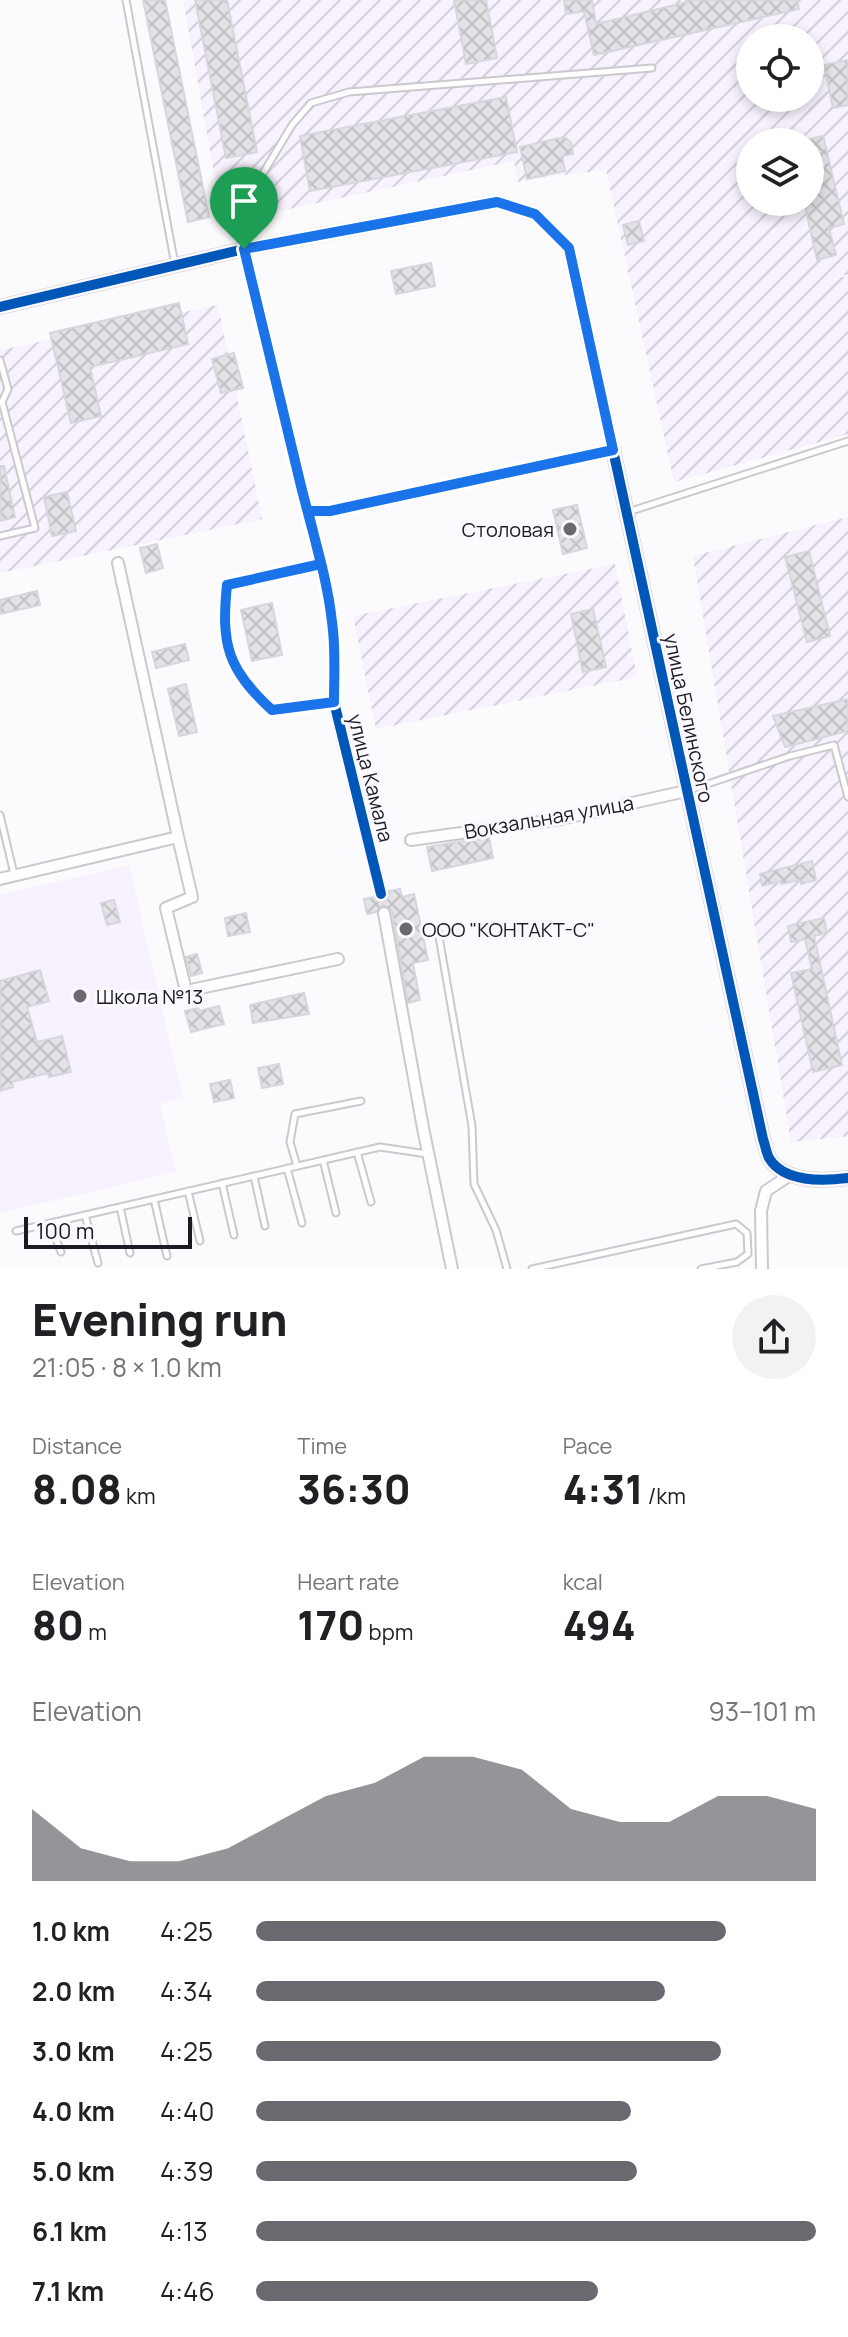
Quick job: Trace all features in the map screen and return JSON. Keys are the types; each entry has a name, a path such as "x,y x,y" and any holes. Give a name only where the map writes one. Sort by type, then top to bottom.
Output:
{"street":[{"name":"улица Белинского","path":"244,249 497,202 535,214 569,248 763,1139 770,1159 790,1175"},
{"path":"0,307 244,249"},
{"name":"улица Камала","path":"244,249 321,564 333,626 334,702 381,894"},
{"path":"118,563 192,897 166,908 186,991 338,959"},
{"name":"Вокзальная улица","path":"411,840 561,819 686,791"},
{"path":"0,879 178,837"},
{"path":"384,913 452,1269"},
{"path":"762,1269 761,1211 766,1191 790,1175 825,1181 848,1178"}],"lane":[{"path":"126,0 175,266"},
{"path":"244,249 235,220 292,125 311,103 349,92 652,68"},
{"path":"0,360 8,389 2,402 35,528 0,536"},
{"path":"627,512 848,441"},
{"path":"308,511 330,511 613,450"},
{"path":"321,564 227,585 223,622 228,655 257,697 272,710 334,702"},
{"path":"686,791 790,756 834,745 848,797"},
{"path":"0,815 14,875"},
{"path":"438,931 472,1126 474,1184 496,1230 507,1269"},
{"path":"297,1166 290,1142 295,1114 361,1101"},
{"path":"16,1231 380,1147 428,1154"},
{"path":"357,1152 371,1202"},
{"path":"323,1160 336,1213"},
{"path":"287,1168 302,1223"},
{"path":"254,1176 265,1226"},
{"path":"222,1183 234,1235"},
{"path":"188,1191 200,1241"},
{"path":"154,1199 167,1256"},
{"path":"120,1207 130,1253"},
{"path":"85,1215 98,1263"},
{"path":"50,1223 61,1252"},
{"path":"532,1269 736,1224 747,1233 748,1254 737,1262 701,1269"}],"shaded area":[{"path":"183,0 848,0 848,274 836,278 848,276 848,434 674,482 606,170 518,182 514,161 223,223"},
{"path":"218,305 262,519 0,573 0,350"},
{"path":"848,517 848,1136 791,1142 693,556"},
{"path":"615,564 637,677 376,729 353,616"},
{"name":"Школа №13","path":"129,865 183,1098 160,1104 176,1172 0,1213 0,895"}],"building":[{"path":"143,0 165,0 209,217 188,222"},
{"path":"195,0 227,0 257,152 226,158"},
{"path":"454,0 486,0 497,58 466,64"},
{"path":"564,0 592,0 596,24 686,0 797,0 799,9 594,55 584,11 566,14"},
{"path":"848,60 848,105 833,108 824,65"},
{"path":"506,97 517,152 310,191 300,136"},
{"path":"564,137 571,142 573,154 562,156 565,171 527,179 520,147"},
{"path":"824,140 844,224 829,228 836,255 817,260 807,216 824,216"},
{"path":"639,221 644,241 628,245 623,225"},
{"path":"431,263 435,286 396,294 391,271"},
{"path":"179,303 188,344 90,367 101,416 71,423 50,333"},
{"path":"234,353 243,388 221,393 212,359"},
{"path":"0,466 4,466 15,517 0,521"},
{"path":"67,492 76,531 52,536 44,497"},
{"name":"Столовая","path":"577,505 587,548 563,554 553,510"},
{"path":"157,544 163,568 146,573 140,548"},
{"path":"809,551 830,636 807,642 785,557"},
{"path":"37,591 40,605 0,614 0,600"},
{"path":"272,603 282,655 252,661 241,610"},
{"path":"593,609 606,667 583,672 571,614"},
{"path":"185,644 189,660 156,668 152,652"},
{"path":"186,684 197,732 179,736 168,689"},
{"path":"848,699 848,731 785,747 773,716"},
{"path":"489,837 493,858 432,871 427,847"},
{"path":"812,861 816,880 801,884 800,880 781,884 781,881 762,886 760,874"},
{"name":"ООО \"КОНТАКТ-С\"","path":"400,889 402,897 414,894 428,960 413,963 420,1000 408,1003 392,911 383,905 376,912 367,914 364,899 374,897 384,901 389,891"},
{"path":"114,900 120,922 107,925 101,903"},
{"path":"246,913 250,932 228,936 225,918"},
{"path":"824,918 827,933 814,936 842,1065 813,1072 791,973 812,969 805,939 791,942 788,926"},
{"path":"197,954 202,973 191,976 186,957"},
{"path":"40,970 49,1001 27,1007 37,1042 62,1036 71,1072 49,1077 48,1073 12,1082 13,1087 0,1091 0,981"},
{"path":"304,993 309,1014 253,1023 250,1005"},
{"path":"219,1006 224,1024 191,1032 185,1011"},
{"path":"279,1064 283,1084 262,1088 258,1068"},
{"path":"230,1080 234,1098 214,1102 210,1084"}],"cycle path":[{"path":"0,307 244,249 497,202 535,214 569,248 766,1151 776,1166 794,1176 816,1180 848,1178"},
{"path":"244,249 328,596 333,626 334,702 381,894"}],"place":[{"name":"Столовая","path":"570,529"},
{"name":"ООО \"КОНТАКТ-С\"","path":"406,929"},
{"name":"Школа №13","path":"80,996"}],"route":[{"path":"244,249 265,336 321,564 328,596 333,626 334,702 272,710 257,697 228,655 223,622 227,585 321,564 308,511 330,511 613,450 569,248 535,214 497,202 244,249"}]}
